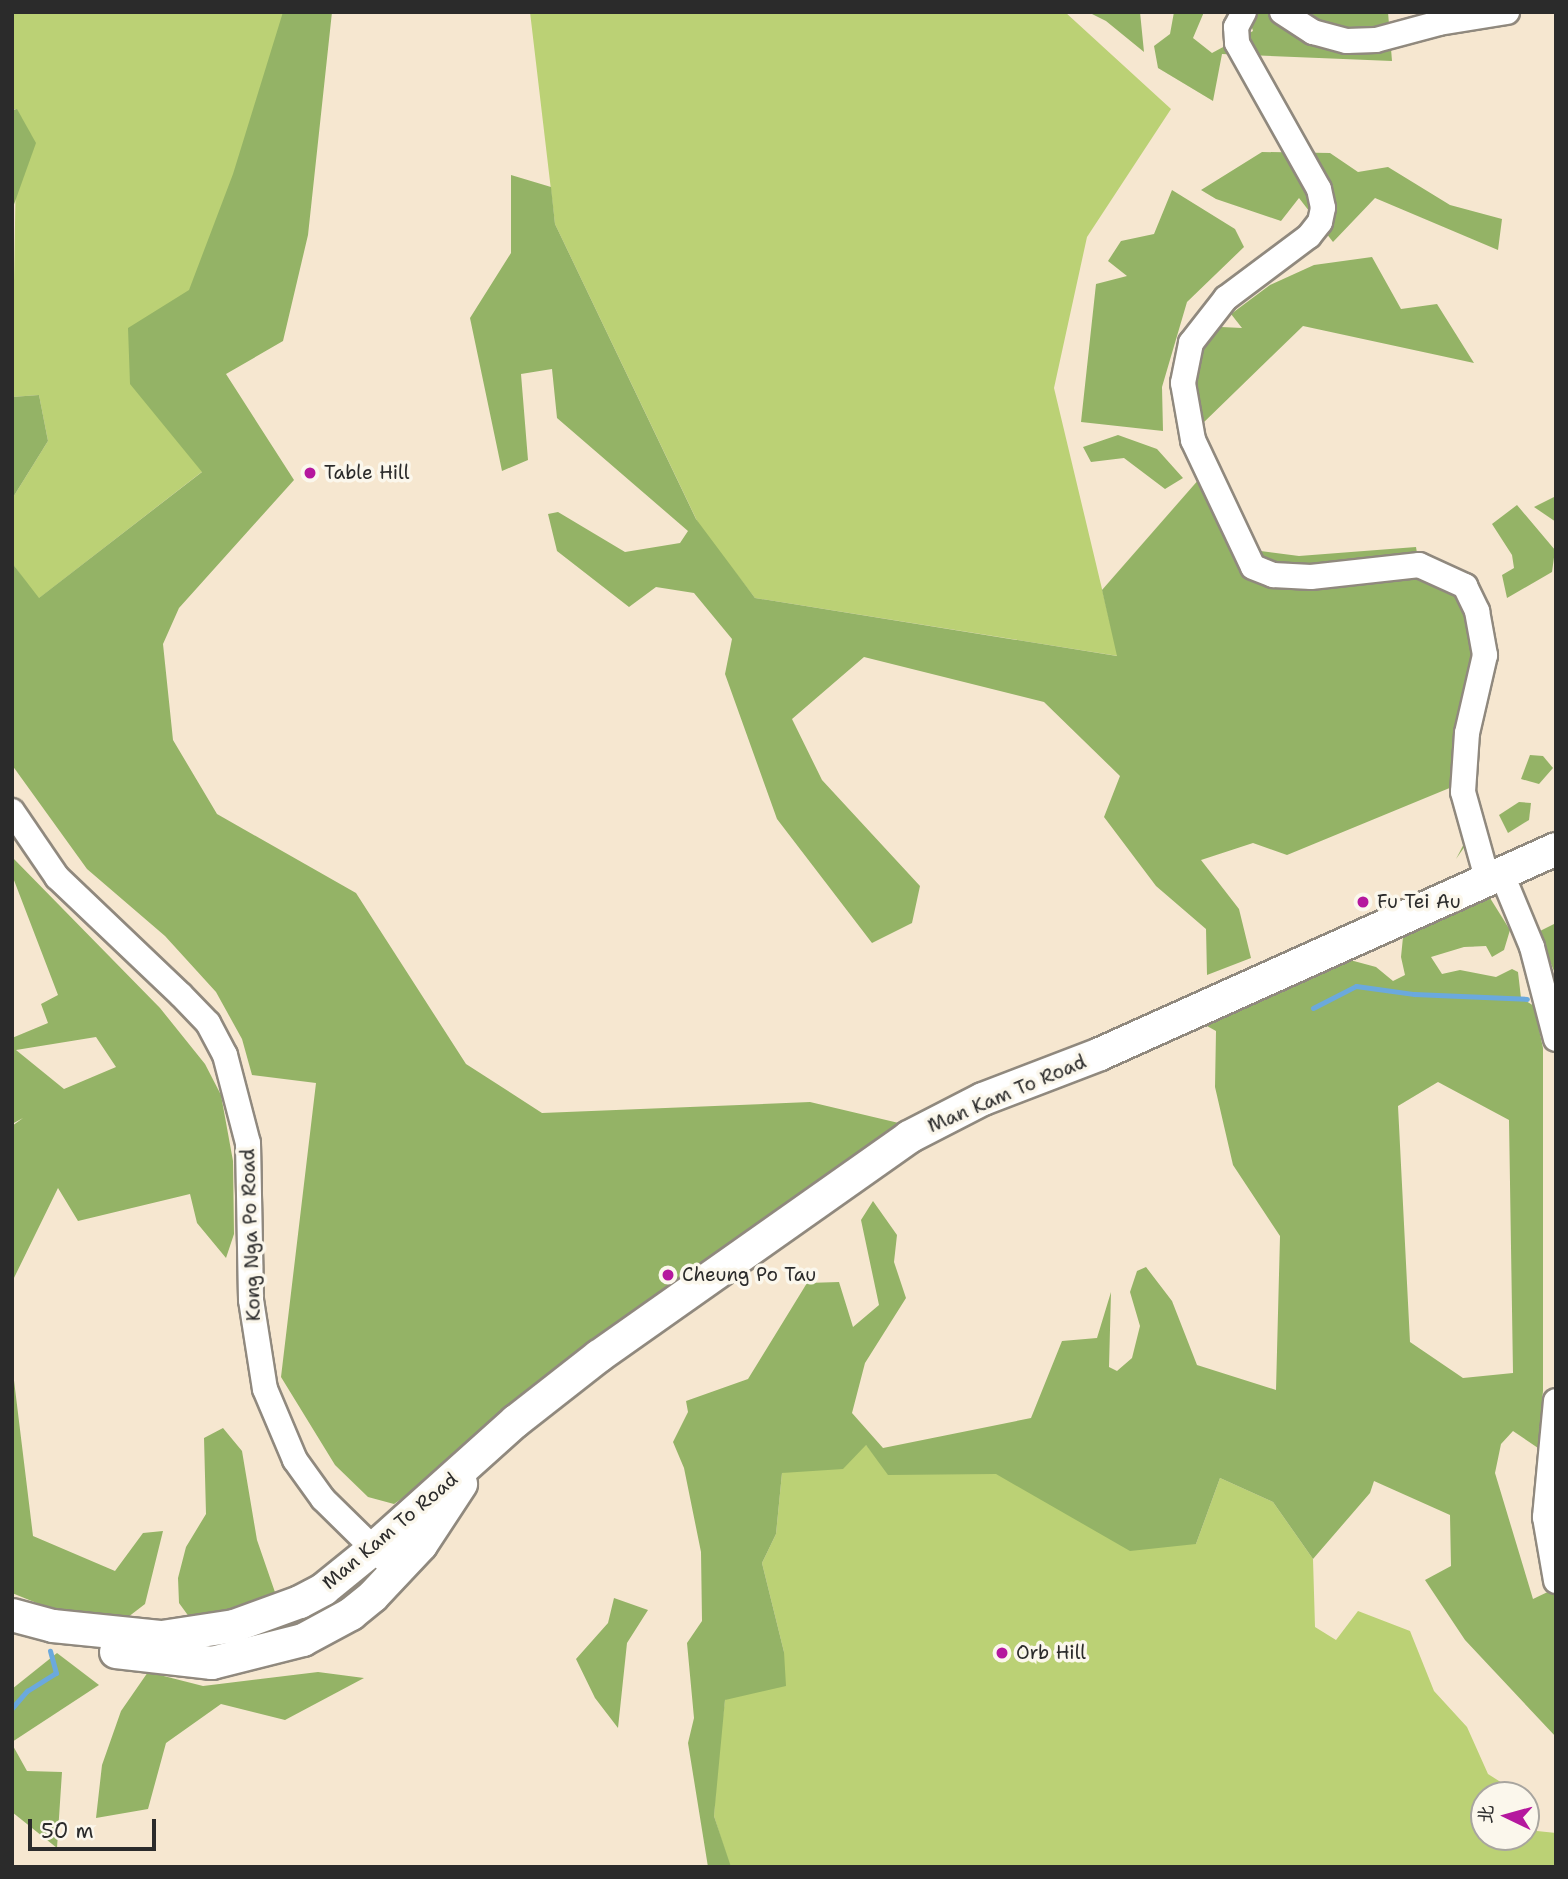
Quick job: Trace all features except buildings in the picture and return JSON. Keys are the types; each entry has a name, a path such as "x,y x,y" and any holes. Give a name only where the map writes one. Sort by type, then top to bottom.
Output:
{"main road":[{"name":"Man Kam To Road","path":"12,1615 53,1626 162,1637 234,1626 324,1589 599,1356 918,1132 1556,849"},
{"name":"Man Kam To Road","path":"53,1626 97,1647 127,1654 190,1662 240,1659 303,1640 351,1614 421,1545 479,1457"}],"street":[{"path":"1244,12 1236,27 1237,43 1318,189 1323,208 1320,222 1309,236 1226,298 1191,342 1183,383 1192,440 1253,566 1273,575 1311,577 1419,565 1465,586 1477,611 1485,655 1467,733 1463,792 1494,875 1532,947 1556,1039"},
{"path":"1282,12 1313,33 1347,41 1376,40 1439,23 1507,12"},
{"name":"Kong Nga Po Road","path":"12,811 57,877 208,1023 225,1055 248,1143 251,1300 265,1389 295,1461 323,1499 372,1550 396,1569"},
{"path":"1556,1401 1545,1505 1546,1538 1556,1581"}],"green space":[{"path":"12,12 288,12 203,471 38,599 12,563 12,499 48,441 39,395 12,397 17,109 12,109"},
{"path":"283,12 332,12 308,235 283,341 226,374 294,480 179,608 163,644 173,740 217,814 356,893 466,1064 542,1113 810,1102 903,1124 582,1349 527,1392 467,1453 394,1504 368,1497 335,1465 281,1377 316,1083 252,1075 242,1039 216,992 165,936 87,869 12,765 12,563 39,598 202,472 130,384 128,328 189,290 233,174"},
{"path":"530,12 1065,12 1171,109 1087,237 1054,388 1118,656 755,598 700,527 555,224"},
{"path":"1088,12 1140,12 1144,52 1106,21"},
{"path":"1174,12 1204,12 1193,38 1212,53 1253,31 1247,12 1388,12 1392,61 1222,54 1213,101 1158,68 1154,46 1170,34"},
{"path":"17,109 36,143 12,210 12,110"},
{"path":"1262,152 1330,153 1358,172 1388,167 1450,205 1502,219 1498,250 1375,198 1333,242 1299,198 1281,221 1216,199 1201,190"},
{"path":"511,175 551,187 555,224 696,519 755,598 1117,656 1102,590 1207,470 1253,550 1299,556 1416,547 1419,565 1469,594 1484,650 1460,793 1472,836 1456,859 1468,836 1452,787 1287,855 1253,843 1201,860 1239,909 1251,958 1207,975 1206,929 1156,886 1104,817 1120,776 1044,702 864,657 792,719 822,780 920,886 912,923 872,943 777,819 725,674 732,639 694,593 656,587 629,607 557,551 548,514 558,512 625,552 680,543 688,531 557,418 552,369 521,374 528,460 502,471 470,318 511,253"},
{"path":"1172,190 1235,229 1244,247 1187,302 1162,387 1163,431 1081,422 1096,284 1127,276 1108,261 1121,241 1154,234"},
{"path":"1372,257 1401,309 1437,304 1474,363 1303,326 1201,425 1175,363 1221,327 1242,328 1231,314 1270,285 1314,265"},
{"path":"39,395 48,441 12,499 12,397"},
{"path":"1118,435 1157,449 1183,478 1165,489 1124,458 1091,462 1083,447"},
{"path":"1556,496 1556,522 1534,507"},
{"path":"1517,505 1555,550 1552,572 1507,598 1502,575 1514,568 1512,555 1492,524"},
{"path":"1530,755 1543,756 1553,768 1539,784 1521,779"},
{"path":"1519,802 1531,803 1529,820 1508,833 1499,815"},
{"path":"12,857 160,1008 205,1064 221,1095 233,1161 234,1234 226,1258 197,1223 190,1194 78,1221 58,1188 12,1282 12,1126 23,1118 12,1124 12,1038 48,1023 41,1004 58,995 12,875","holes":["96,1037 116,1067 64,1089 16,1050"]},
{"path":"1485,890 1510,930 1504,950 1492,957 1486,946 1464,947 1431,957 1442,974 1460,970 1496,977 1512,969 1518,972 1521,998 1534,1006 1543,1048 1543,1391 1538,1448 1513,1431 1501,1444 1495,1473 1533,1599 1556,1588 1556,1737 1465,1640 1425,1580 1451,1566 1450,1515 1374,1481 1370,1493 1313,1559 1273,1502 1220,1478 1196,1544 1130,1551 996,1474 888,1475 866,1445 843,1469 782,1473 776,1534 762,1563 784,1652 786,1686 725,1700 714,1816 731,1867 708,1867 688,1743 694,1718 687,1643 702,1621 701,1552 684,1468 673,1442 688,1412 686,1401 748,1379 807,1283 839,1282 853,1327 879,1305 861,1220 873,1201 897,1235 894,1262 906,1298 865,1363 852,1413 883,1448 1031,1418 1062,1341 1097,1338 1111,1292 1109,1367 1117,1371 1132,1358 1140,1326 1130,1292 1137,1271 1146,1267 1172,1301 1197,1365 1276,1390 1280,1236 1233,1165 1215,1087 1216,1031 1198,1021 1295,986 1350,960 1376,967 1393,981 1405,975 1401,957 1404,927","holes":["1438,1082 1509,1120 1513,1373 1463,1378 1410,1342 1398,1106"]},
{"path":"1556,923 1556,976 1538,932"},
{"path":"12,1364 33,1536 115,1571 143,1533 163,1531 145,1604 119,1624 86,1623 12,1593"},
{"path":"223,1428 242,1451 257,1540 277,1598 195,1625 179,1603 178,1578 186,1547 206,1514 204,1438"},
{"path":"863,1441 887,1471 998,1468 1196,1544 1220,1478 1273,1502 1313,1559 1315,1627 1336,1640 1358,1611 1410,1631 1434,1691 1467,1727 1488,1774 1499,1781 1470,1781 1470,1851 1540,1851 1540,1831 1556,1833 1556,1867 730,1867 714,1816 725,1700 784,1652 762,1563 776,1534 782,1473"},
{"path":"614,1598 648,1610 627,1643 618,1728 595,1698 576,1659 608,1623"},
{"path":"57,1653 99,1685 12,1742 12,1689"},
{"path":"148,1672 203,1686 318,1672 364,1678 285,1720 221,1704 166,1743 148,1809 96,1818 102,1765 121,1711"},
{"path":"12,1744 27,1771 62,1772 57,1848 12,1812"}],"waterway":[{"path":"1313,1008 1356,986 1414,994 1527,999"},
{"path":"12,1708 27,1691 56,1673 50,1651"}],"place":[{"name":"Table Hill","path":"310,473"},
{"name":"Fu Tei Au","path":"1363,902"},
{"name":"Cheung Po Tau","path":"668,1275"},
{"name":"Orb Hill","path":"1002,1653"}]}
